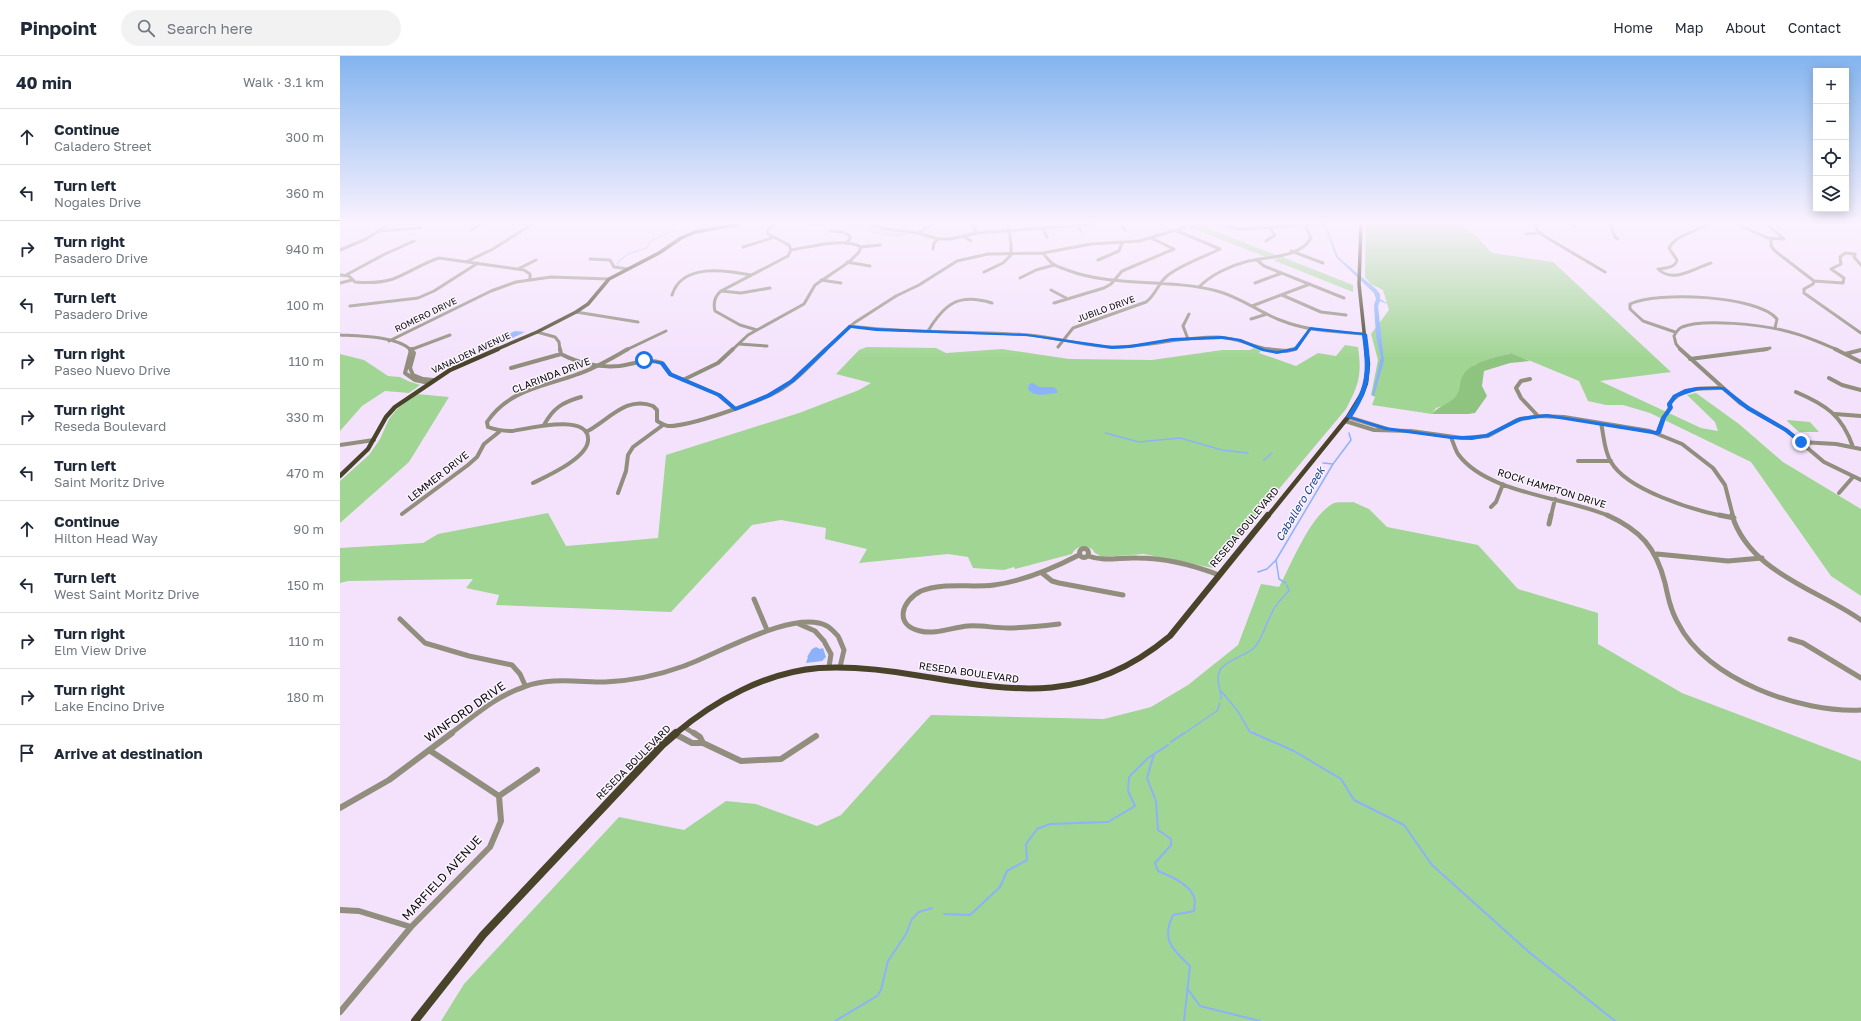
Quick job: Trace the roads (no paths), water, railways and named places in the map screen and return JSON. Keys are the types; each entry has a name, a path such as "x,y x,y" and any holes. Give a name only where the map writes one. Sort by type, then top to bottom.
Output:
{"main road":[{"name":"VANALDEN AVENUE","path":"340,476 368,449 386,417 395,407 450,370 537,332 576,312 588,304 609,279 628,269"},
{"name":"RESEDA BOULEVARD","path":"415,1021 483,934 675,734 715,704 757,684 798,672 829,667 866,668 1022,690 1064,687 1090,682 1132,665 1160,646 1170,636 1358,404 1366,383 1368,364 1359,269"}],"street":[{"path":"340,275 346,275 357,269"},
{"path":"346,275 352,280 360,283 392,279 411,269"},
{"path":"350,306 410,300 424,296 466,269"},
{"path":"518,269 528,272 530,274 530,279"},
{"path":"757,330 740,324 715,311 715,296 721,291 763,269"},
{"path":"683,380 718,363 757,330 804,304 808,301 813,286 837,269"},
{"path":"618,493 626,471 628,455 633,447 663,425 685,424 735,409 768,396 792,381 850,326 896,296 920,285 945,269"},
{"path":"984,272 990,269"},
{"path":"1020,278 1039,269"},
{"path":"1065,269 1078,274 1114,279 1199,287 1229,294 1285,322 1310,329 1364,334"},
{"path":"1054,303 1104,288 1122,271 1127,269"},
{"name":"JUBILO DRIVE","path":"1058,347 1070,331 1077,326 1146,302 1156,295 1160,284 1169,274 1179,269"},
{"path":"1199,287 1205,282 1230,269"},
{"path":"1272,269 1344,298"},
{"path":"1601,269 1606,272"},
{"path":"1658,269 1664,274 1676,276 1692,269"},
{"path":"1798,269 1814,281 1843,283 1843,276 1831,269"},
{"path":"672,295 674,287 682,280 701,273 728,270 751,275"},
{"path":"1255,283 1282,273"},
{"name":"ROMERO DRIVE","path":"389,341 491,291 530,279 560,277 609,279"},
{"path":"340,284 352,280"},
{"path":"821,280 841,283"},
{"path":"1814,281 1804,289 1804,293 1861,333"},
{"path":"1252,306 1310,284"},
{"path":"721,291 741,293 770,288"},
{"path":"1051,290 1068,299"},
{"path":"1282,295 1321,312 1346,316"},
{"path":"1675,332 1642,321 1630,309 1630,304 1639,298 1655,297 1741,301 1758,306 1772,313 1777,319 1775,328"},
{"path":"928,332 933,321 953,301 972,298 992,303"},
{"path":"576,312 638,322"},
{"path":"1188,339 1183,326 1189,314"},
{"path":"1251,320 1267,314"},
{"path":"1861,362 1811,338 1775,328 1749,324 1716,324 1691,325 1680,328 1675,332 1674,340 1676,344 1690,359 1744,406 1786,430 1821,460 1861,480"},
{"path":"850,326 876,330 1027,335 1121,348 1188,339 1231,338 1247,342 1264,350 1285,352 1298,347 1310,329"},
{"name":"CLARINDA DRIVE","path":"499,432 488,427 487,422 489,418 506,402 525,391 582,373 643,340 666,331"},
{"path":"537,332 558,338 561,354"},
{"path":"340,335 389,341 411,350 415,355 410,368 413,375 423,379 434,380"},
{"path":"429,383 415,380 405,373 409,353 411,350 450,335"},
{"path":"739,344 767,346"},
{"path":"1690,359 1744,353 1770,348"},
{"path":"1845,354 1861,350"},
{"path":"511,368 561,354 567,357 612,367 644,360 658,361 664,364 670,374 719,395 735,409"},
{"path":"1829,378 1842,385 1861,390"},
{"path":"1530,379 1521,381 1516,388 1521,398 1538,416"},
{"path":"1658,433 1663,418 1669,411 1672,398 1678,394 1698,388 1722,388"},
{"path":"1796,392 1814,399 1835,414 1847,428 1853,447"},
{"path":"544,425 553,408 581,397"},
{"path":"586,432 601,425 610,414 619,408 638,403 655,406 657,409 657,421 663,425"},
{"path":"1835,414 1861,416"},
{"path":"1347,419 1374,430 1411,431 1451,437 1472,438 1488,436 1517,420 1538,416 1555,416 1658,433 1670,438 1715,470 1724,484 1741,537 1762,558 1786,576 1840,605 1861,620"},
{"path":"1601,423 1610,461 1622,474 1662,498 1693,509 1734,518"},
{"path":"499,432 544,425 565,424 577,426 586,432 588,443 578,457 533,483"},
{"name":"LEMMER DRIVE","path":"402,514 468,466 477,457 484,444 499,432"},
{"name":"ROCK HAMPTON DRIVE","path":"1451,437 1453,447 1462,461 1480,474 1503,484 1597,511 1619,520 1639,534 1657,554 1679,626 1698,649 1719,667 1747,684 1786,700 1832,710 1861,710"},
{"path":"340,445 374,440"},
{"path":"1801,442 1827,443 1861,449"},
{"path":"1578,461 1610,461"},
{"path":"1838,493 1853,477"},
{"path":"1491,507 1496,502 1503,484"},
{"path":"1549,524 1555,499"},
{"path":"1657,554 1728,561 1762,558"},
{"path":"1059,624 1016,628 970,626 926,633 915,631 906,625 902,617 903,608 907,600 924,590 935,588 995,585 1022,580 1042,573 1079,555 1083,557 1088,556 1098,560 1131,557 1151,558 1197,568 1219,575"},
{"path":"1042,573 1052,581 1059,584 1123,595"},
{"path":"754,599 767,630"},
{"path":"400,619 425,643 469,656 512,665 520,674 525,685"},
{"name":"WINFORD DRIVE","path":"340,808 385,782 499,698 525,685 558,679 620,681 655,675 693,663 767,630 807,622 825,625 836,632 844,650 840,667"},
{"path":"799,624 817,631 825,642 831,654 829,667"},
{"path":"1790,638 1803,643 1861,678"},
{"path":"684,727 700,737 703,743"},
{"path":"675,734 692,742 703,743 741,761 781,759 816,736"},
{"path":"429,750 499,796 537,770"},
{"name":"MARFIELD AVENUE","path":"340,1012 411,927 490,847 500,822 499,796"},
{"path":"340,910 358,911 411,927"}],"water":[{"path":"1349,269 1352,269 1376,289 1380,294 1380,299 1390,305 1380,301 1378,306 1384,361 1374,396 1372,395 1381,357 1376,336 1374,305 1376,299 1374,293"},
{"path":"515,331 525,332 485,351 487,345"},
{"path":"1033,383 1039,387 1054,387 1057,390 1057,393 1041,395 1033,394 1028,389 1029,384"},
{"path":"816,647 820,649 823,648 826,657 822,661 806,663 807,657 812,649"}],"waterway":[{"path":"1105,433 1139,442 1180,438 1222,450 1248,453"},
{"name":"Caballero Creek","path":"1333,464 1351,440 1349,433"},
{"path":"1264,460 1272,453"},
{"path":"1323,463 1333,464"},
{"name":"Caballero Creek","path":"1276,560 1333,464"},
{"path":"1258,572 1267,569 1276,560"},
{"name":"Caballero Creek","path":"1276,560 1279,579 1286,583"},
{"name":"Caballero Creek","path":"1221,699 1218,681 1220,670 1227,663 1254,648 1275,607 1289,591 1287,585"},
{"path":"1221,691 1237,710 1250,732 1255,734"},
{"name":"Caballero Creek","path":"1183,734 1217,711 1220,703"},
{"name":"Caballero Creek","path":"1171,742 1184,733"},
{"path":"1253,733 1294,751 1341,779 1354,800 1404,825 1432,865 1529,952 1615,1021"},
{"name":"Caballero Creek","path":"1154,754 1168,745"},
{"name":"Caballero Creek","path":"944,914 970,915 1000,887 1007,871 1027,860 1026,844 1037,829 1050,824 1108,822 1135,806 1128,791 1129,777 1154,754"},
{"path":"1154,754 1147,778 1156,801 1158,830 1171,839 1171,845 1155,863 1158,871 1174,878 1186,886 1190,890 1195,901 1194,911 1173,915 1168,931 1170,944 1190,966 1188,989"},
{"name":"Caballero Creek","path":"835,1021 877,996 881,990 888,961 906,934 912,919 919,912 932,908"},
{"path":"1184,1021 1188,989"},
{"path":"1188,989 1200,1006 1260,1021"}]}
